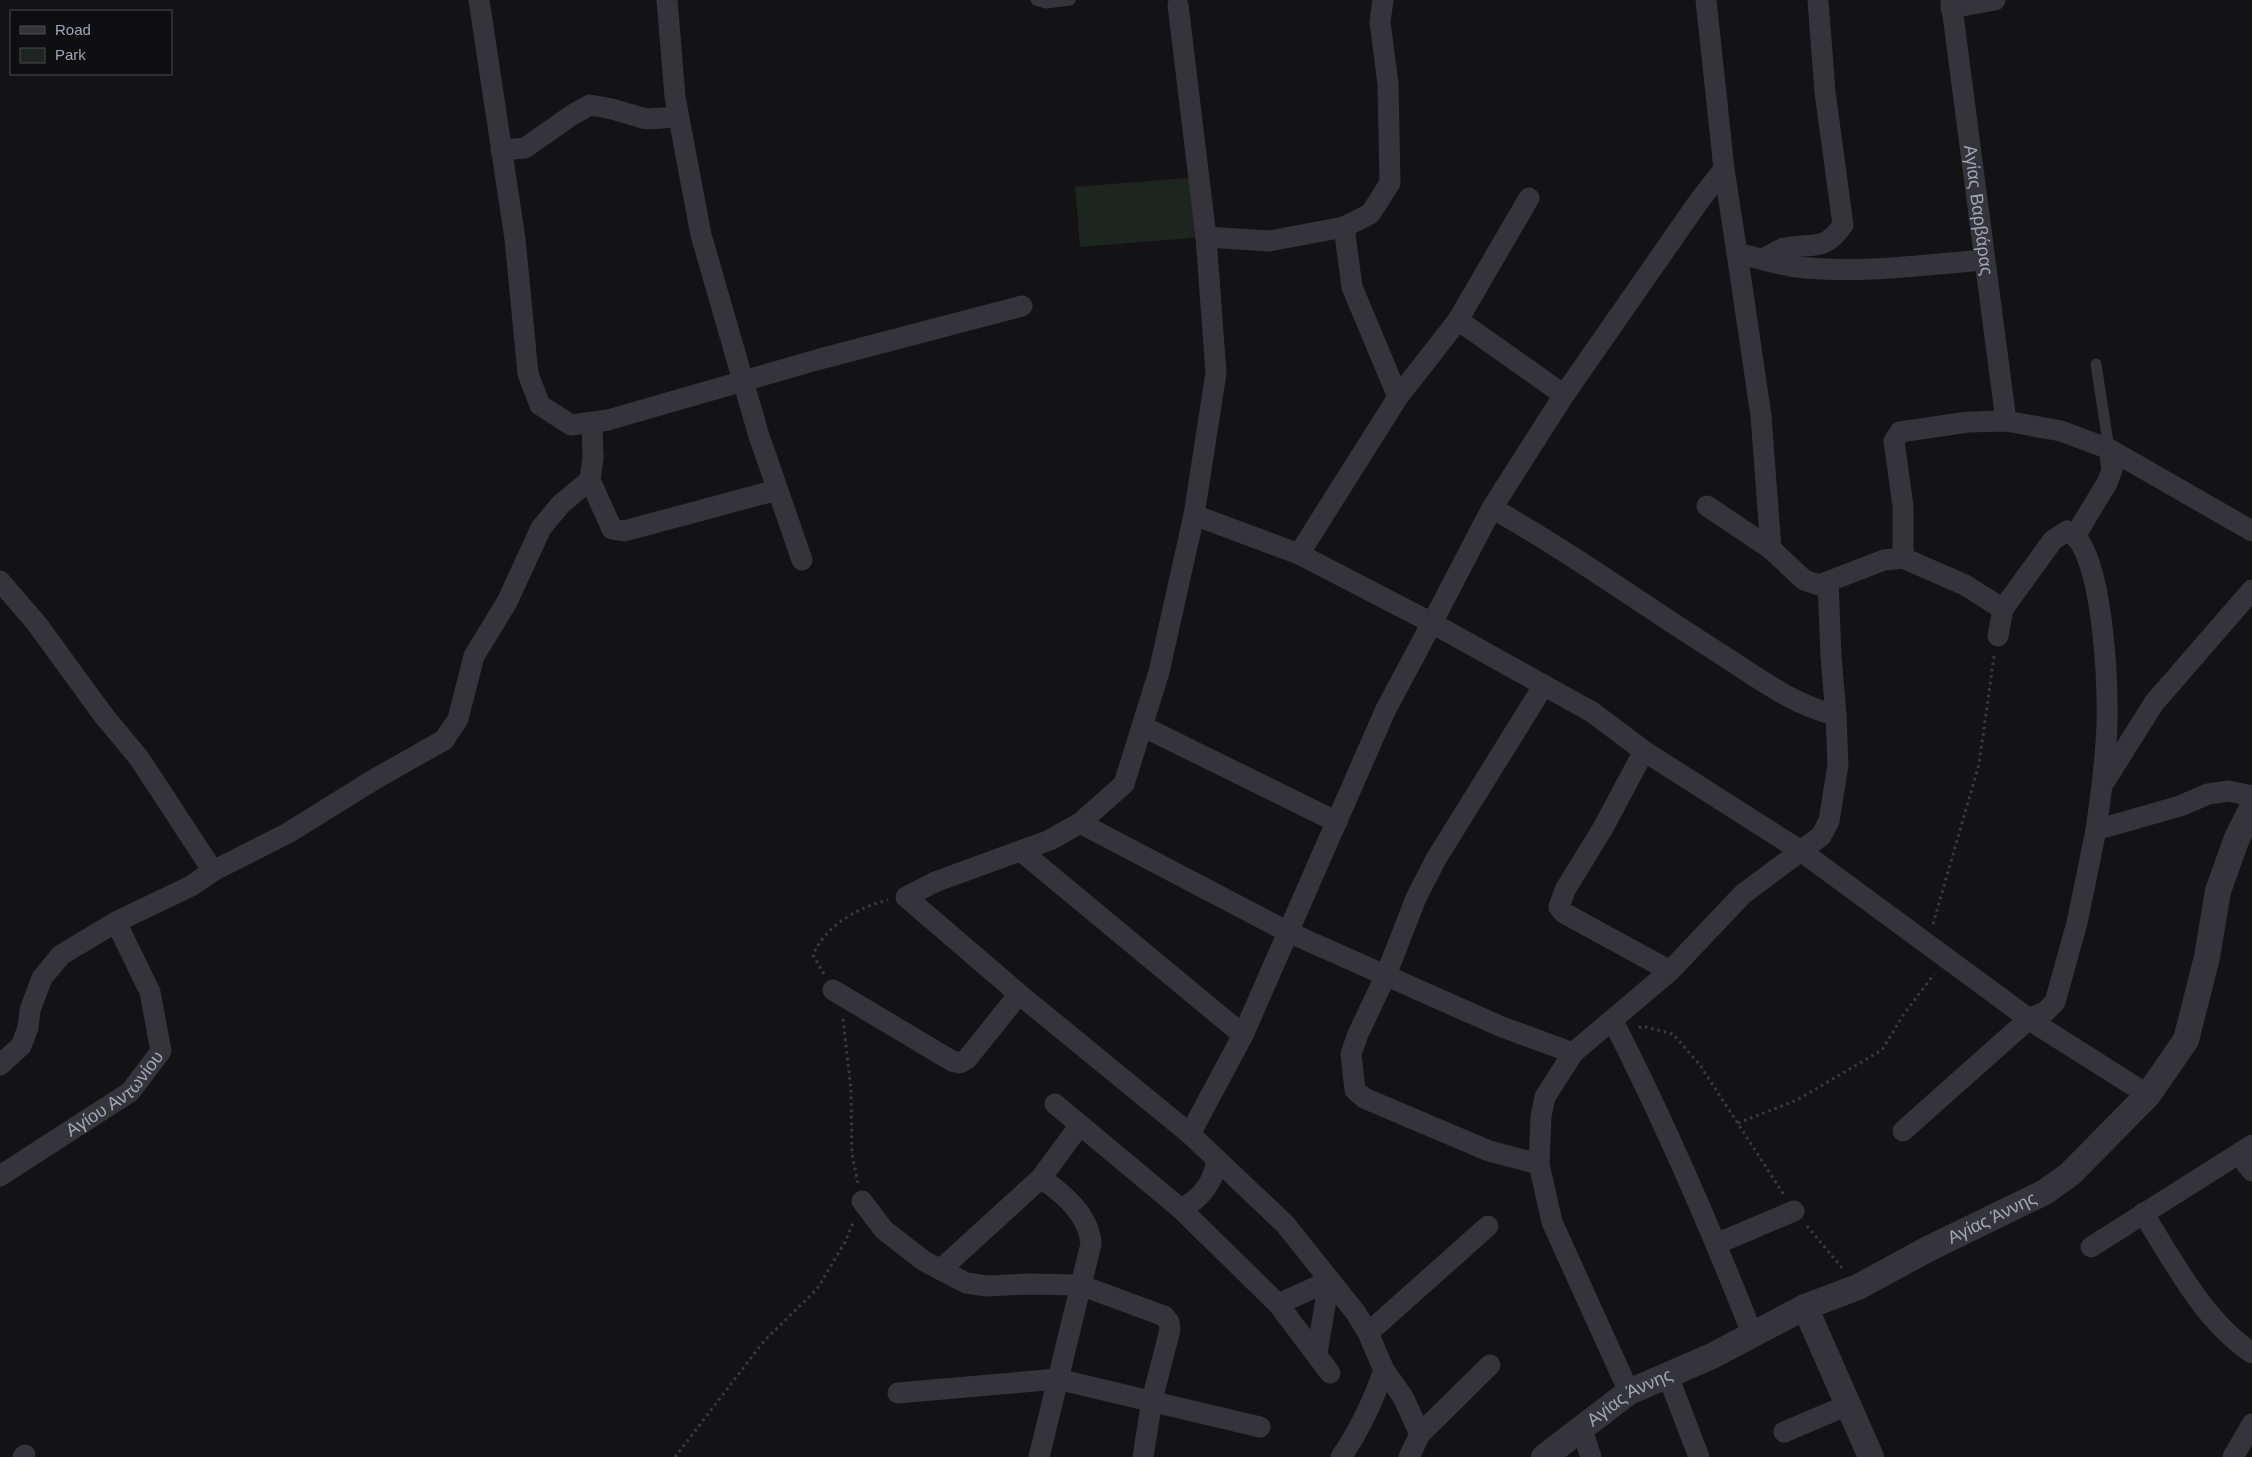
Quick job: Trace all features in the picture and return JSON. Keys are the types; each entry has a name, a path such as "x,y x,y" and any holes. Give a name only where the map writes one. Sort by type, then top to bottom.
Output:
{"street":[{"path":"479,0 515,239 528,374 540,405 571,425 608,420 1022,306"},
{"path":"668,0 678,118 700,235 759,436 802,560"},
{"path":"1206,237 1269,241 1344,227 1370,214 1390,183 1388,84 1380,22 1382,0"},
{"path":"1706,0 1724,169 1761,416 1771,549"},
{"path":"1763,259 1784,248 1817,246 1833,239 1844,225 1825,92 1818,0"},
{"path":"1951,4 1995,0"},
{"name":"Αγίας Βαρβάρας","path":"1951,4 2006,421"},
{"path":"1178,5 1206,237 1216,373 1194,515 1159,672 1124,784 1080,823 1050,840 936,882 906,896 1019,994 1190,1134 1285,1224 1356,1313 1368,1333 1384,1370 1403,1397 1420,1434"},
{"path":"501,150 525,148 572,115 590,105 646,119 678,118"},
{"path":"1190,1134 1243,1035 1386,709 1492,508 1564,395 1699,201 1724,169"},
{"path":"1299,554 1398,397 1458,320 1528,198"},
{"path":"1344,227 1352,288 1398,397"},
{"path":"1737,253 1796,267 1875,269 1984,260"},
{"path":"1458,320 1564,395"},
{"path":"1903,558 1904,531 1894,441 1896,436 1900,432 1968,422 2006,421 2061,431 2109,448 2252,531"},
{"path":"592,423 593,458 590,480 612,529 624,531 778,490"},
{"path":"2075,536 2107,483 2112,470 2109,448"},
{"path":"0,1065 21,1046 28,1028 30,1010 42,978 61,955 116,922 191,886 213,871 288,833 375,779 444,740 458,719 474,656 507,602 541,528 561,504 590,480"},
{"path":"1707,506 1771,549 1804,580 1819,585 1884,560 1903,558 1965,585 2004,608"},
{"path":"1492,508 1540,535 1644,605 1772,687 1824,712 1836,715"},
{"path":"1194,515 1299,554 1432,623 1592,712 1644,751 1801,851 2036,1024 2148,1095"},
{"path":"1903,1131 2030,1018 2045,1012 2055,1002 2077,923 2096,830 2107,723 2104,637 2090,562 2081,542 2075,536 2067,532 2053,540 2004,608 1998,636"},
{"path":"0,582 37,624 104,716 139,758 213,871"},
{"path":"1629,1392 1552,1222 1539,1164 1541,1116 1545,1097 1574,1053 1616,1028 1743,894 1821,836 1829,821 1838,765 1828,582"},
{"path":"2102,785 2154,703 2252,590"},
{"path":"1539,1164 1514,1159 1457,1139 1364,1098 1356,1090 1352,1054 1358,1034 1386,976 1416,898 1436,859 1544,685"},
{"path":"1142,726 1336,822"},
{"path":"1644,751 1604,828 1565,890 1559,907 1564,913 1670,971"},
{"path":"2096,830 2180,806 2208,794 2229,791 2252,796"},
{"name":"Αγίας Άννης","path":"1544,1457 1629,1392 1753,1336 1805,1307 1858,1287 2045,1192 2070,1174 2148,1095 2186,1040 2207,957 2218,891 2237,838 2252,808"},
{"path":"1080,823 1288,932 1502,1027 1574,1053"},
{"path":"1021,851 1243,1035"},
{"name":"Αγίου Αντωνίου","path":"0,1176 130,1092 161,1051 150,992 116,922"},
{"path":"833,990 952,1061 960,1063 967,1059 1019,994"},
{"path":"1616,1028 1674,1147 1753,1336"},
{"path":"1055,1104 1180,1209 1278,1304 1317,1352 1330,1373"},
{"path":"940,1270 982,1229 1042,1178 1080,1126"},
{"path":"2091,1247 2142,1213 2246,1150 2252,1171"},
{"path":"1180,1209 1193,1203 1206,1190 1214,1177 1217,1160"},
{"path":"1039,1457 1080,1284 1091,1252 1090,1232 1080,1214 1065,1197 1042,1178"},
{"path":"862,1202 884,1230 924,1261 966,1283 988,1286 1080,1284 1164,1316 1169,1322 1170,1330 1152,1400 1143,1457"},
{"path":"1716,1244 1794,1211"},
{"path":"2142,1213 2204,1306 2232,1340 2252,1353"},
{"path":"1368,1333 1488,1226"},
{"path":"1278,1304 1329,1281"},
{"path":"1317,1352 1329,1281"},
{"path":"1805,1307 1871,1457"},
{"path":"1409,1457 1420,1434 1490,1365"},
{"path":"1341,1457 1359,1428 1374,1397 1384,1370"},
{"path":"1668,1376 1699,1457"},
{"path":"898,1393 1057,1379 1260,1427"},
{"path":"1784,1432 1848,1405"},
{"path":"2233,1457 2252,1424"},
{"path":"1581,1428 1592,1457"}],"lane":[{"path":"1036,0 1046,4 1070,0"},
{"path":"2096,364 2109,448"}],"path":[{"path":"1924,940 1932,926 1979,764 1991,671 1998,636"},
{"path":"675,1457 764,1340 817,1288 845,1242 862,1202 852,1154 851,1090 843,1037 842,1010 813,955 818,944 845,918 882,902 906,896"},
{"path":"1738,1123 1798,1100 1882,1050 1909,1007 1946,958"},
{"path":"1616,1028 1642,1026 1673,1034 1700,1065 1794,1211 1858,1287"}],"green space":[{"path":"1197,177 1202,237 1080,247 1075,187"}]}
